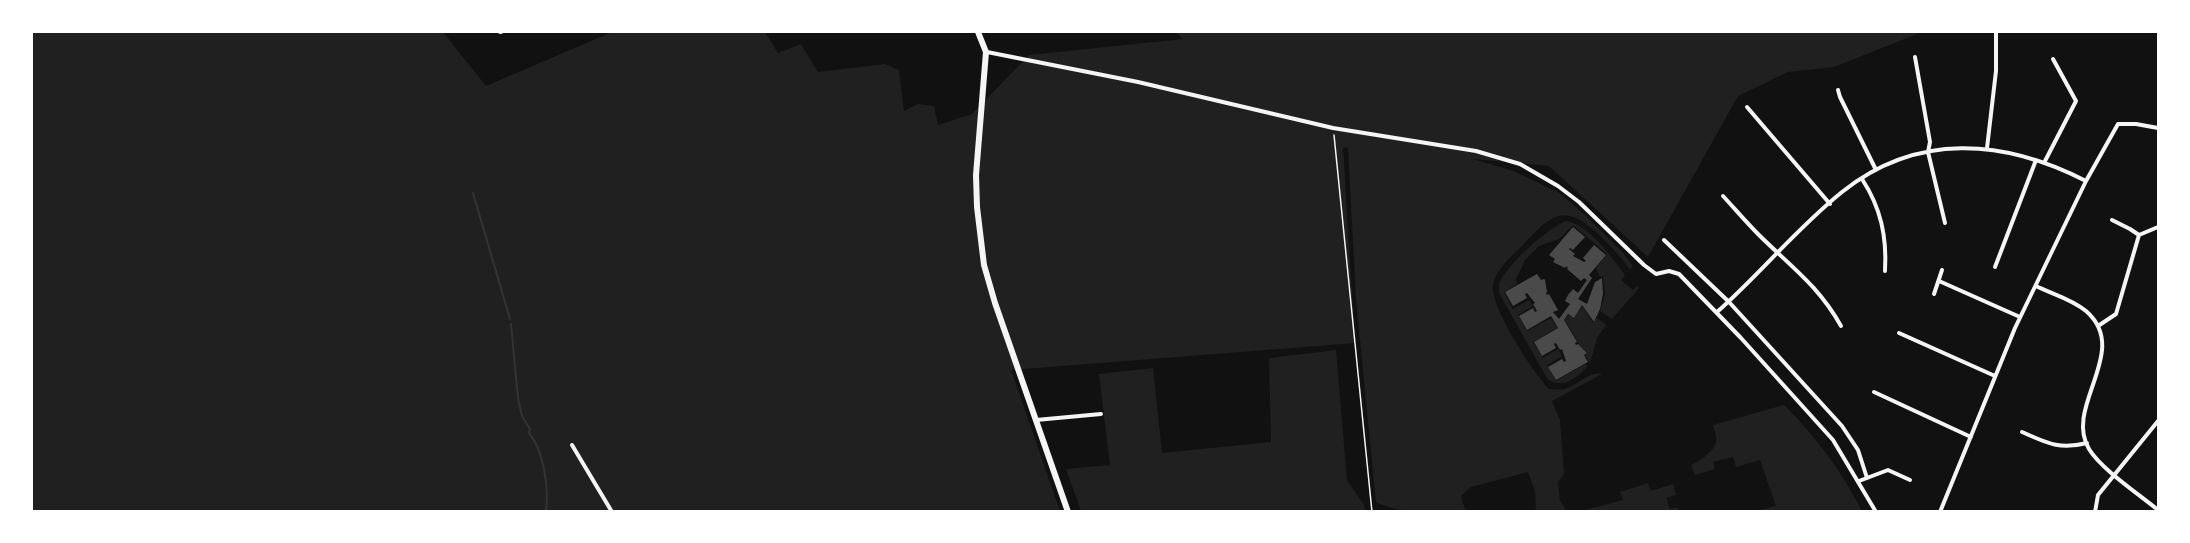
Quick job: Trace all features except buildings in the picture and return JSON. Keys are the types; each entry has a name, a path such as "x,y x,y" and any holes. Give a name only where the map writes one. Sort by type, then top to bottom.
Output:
{"main road":[{"path":"982,33 986,52 976,175 977,207 984,265 995,303 1068,512"}],"street":[{"path":"1987,148 1996,71 1996,32"},
{"path":"986,52 1138,82 1333,128 1476,151 1520,164 1558,186 1579,202 1656,274 1669,271 1679,274 1717,312 1833,440 1876,512"},
{"path":"1916,57 1930,142 1928,153 1945,223"},
{"path":"2044,163 2076,101 2053,59"},
{"path":"1838,90 1876,170"},
{"path":"1747,107 1830,204"},
{"path":"1940,512 2020,317 2086,181 2118,124 2158,128"},
{"path":"1717,312 1830,204 1876,170 1902,160 1956,148 1987,148 2036,160 2086,181"},
{"path":"1995,267 2036,160"},
{"path":"1862,179 1880,213 1885,232 1885,271"},
{"path":"1723,196 1758,234 1804,276 1820,294 1841,327"},
{"path":"2112,220 2139,235"},
{"path":"2139,235 2158,227"},
{"path":"2098,326 2116,314 2139,235"},
{"path":"1664,240 1729,302 1842,426 1858,450 1867,478"},
{"path":"1934,294 1942,270"},
{"path":"1939,281 2020,317"},
{"path":"2036,286 2084,309 2098,326 2102,355 2084,416 2084,433 2088,449 2099,462 2158,510"},
{"path":"1899,333 1995,376"},
{"path":"1874,392 1971,437"},
{"path":"1036,420 1101,414"},
{"path":"2095,512 2098,495 2158,421"},
{"path":"2022,432 2048,443 2069,447 2087,443"},
{"path":"572,445 612,512"},
{"path":"1858,481 1888,470 1910,480"}],"path":[{"path":"1333,128 1372,512"}],"shaded area":[{"path":"32,32 443,32 486,86 612,32 765,32 778,53 801,44 818,72 885,64 899,70 904,111 918,104 934,106 938,125 972,114 1029,55 1183,39 1176,32 1922,32 1834,67 1788,72 1738,96 1648,257 1549,166 1473,159 1513,171 1558,192 1584,214 1633,266 1630,269 1608,243 1588,225 1578,219 1559,216 1549,220 1535,232 1505,263 1494,279 1494,295 1505,323 1533,369 1549,389 1565,389 1592,375 1602,374 1552,401 1560,420 1564,474 1558,482 1560,501 1566,510 1585,510 1623,500 1620,492 1648,483 1651,491 1673,484 1676,495 1666,498 1670,509 1677,507 1679,512 1536,511 1535,491 1528,472 1471,487 1461,496 1465,509 1470,511 1434,512 1398,509 1376,502 1356,299 1348,148 1343,147 1355,343 1011,370 1060,511 32,511"},
{"path":"1566,221 1574,223 1591,234 1625,275 1621,280 1633,290 1637,286 1639,288 1612,319 1600,311 1605,295 1603,276 1600,277 1596,268 1607,254 1573,225 1559,239 1539,246 1525,260 1516,279 1517,284 1504,292 1513,309 1529,300 1533,306 1518,315 1527,331 1551,318 1557,328 1533,342 1543,358 1558,349 1562,356 1547,365 1556,381 1586,364 1587,367 1569,381 1559,383 1548,380 1499,293 1499,284 1510,267 1528,248"},
{"path":"1582,306 1593,323 1597,318 1606,325 1597,338 1590,363 1585,355 1588,353 1580,346 1565,320 1569,315 1574,318"},
{"path":"1336,350 1347,480 1364,505 1365,511 1081,511 1066,469 1110,465 1099,374 1153,368 1162,453 1271,442 1269,358"},
{"path":"1784,405 1828,455 1862,511 1756,511 1776,506 1760,460 1736,467 1733,457 1713,462 1715,469 1695,475 1691,465 1699,461 1715,445 1713,425"}],"waterway":[{"path":"473,193 510,319"},
{"path":"511,324 518,398 522,416 530,429 529,433 542,460 547,492 546,512"}]}
